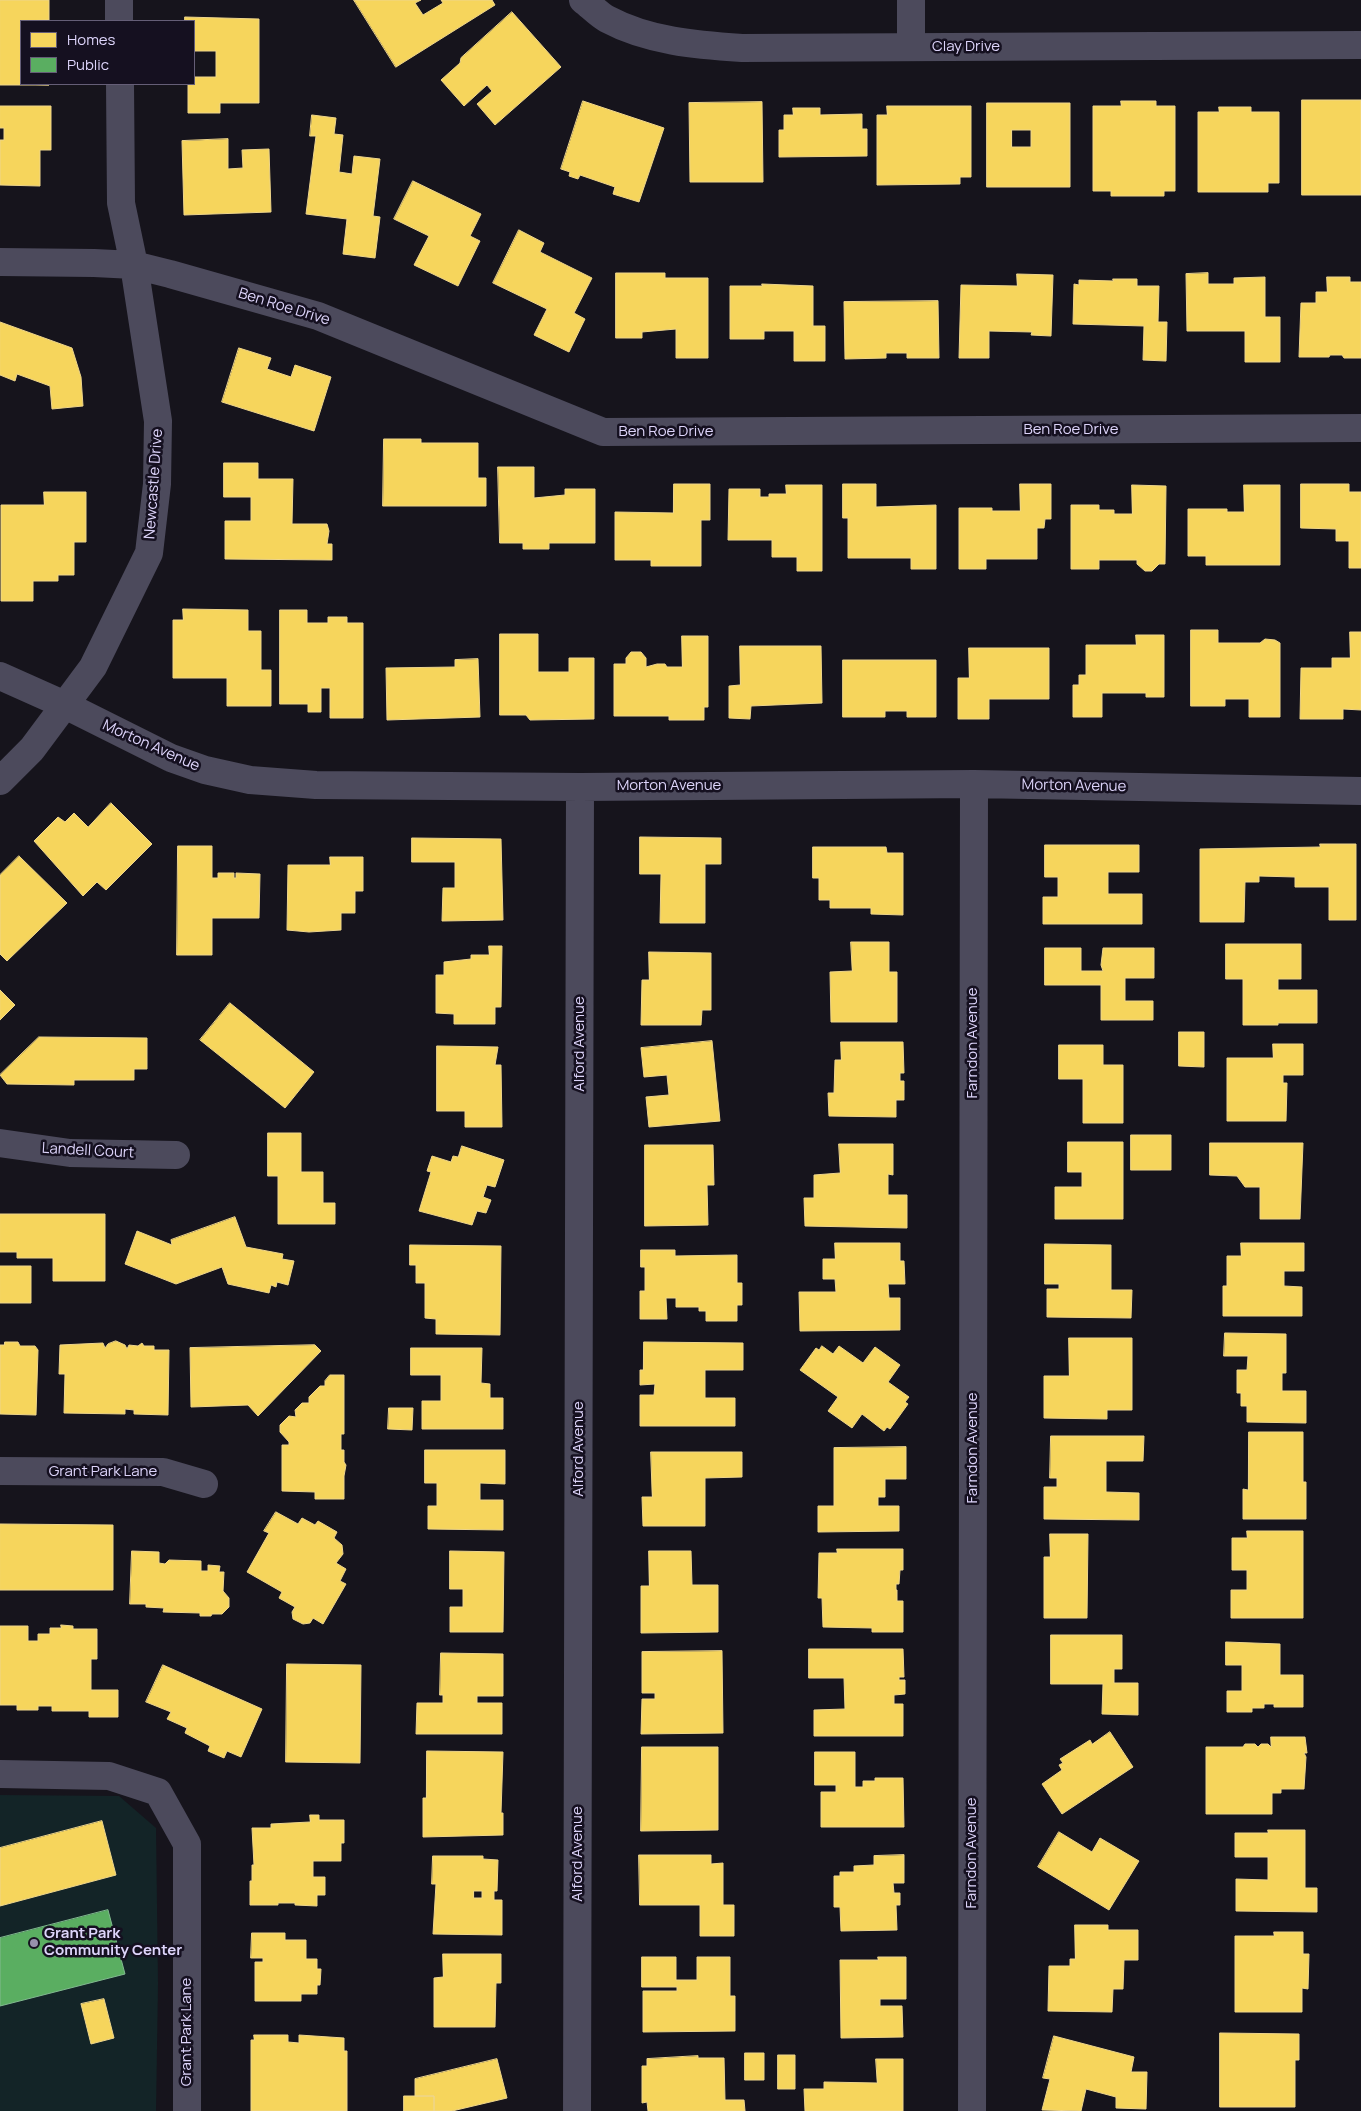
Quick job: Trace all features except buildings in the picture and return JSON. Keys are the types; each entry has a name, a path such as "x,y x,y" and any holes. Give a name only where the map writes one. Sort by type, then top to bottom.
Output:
{"street":[{"path":"119,0 120,20"},
{"name":"Clay Drive","path":"583,0 606,19 638,32 693,45 742,48 1361,45"},
{"path":"911,0 911,47"},
{"name":"Newcastle Drive","path":"0,780 32,749 93,667 149,553 157,484 158,421 134,265 121,203 120,85"},
{"name":"Ben Roe Drive","path":"0,262 134,265 318,316 603,432 1361,428"},
{"name":"Morton Avenue","path":"0,676 65,705 171,758 204,770 250,780 316,785 580,787 974,784 1361,791"},
{"name":"Farndon Avenue","path":"972,2111 974,784"},
{"name":"Alford Avenue","path":"577,2111 580,787"},
{"name":"Landell Court","path":"0,1143 70,1153 176,1155"},
{"name":"Grant Park Lane","path":"0,1471 163,1472 204,1484"},
{"name":"Grant Park Lane","path":"0,1774 109,1776 158,1792 187,1844 187,2111"}],"shaded area":[{"path":"0,1795 119,1796 156,1828 158,1984 156,2111 0,2111"}],"place":[{"name":"Grant Park Community Center","path":"34,1943"}]}
